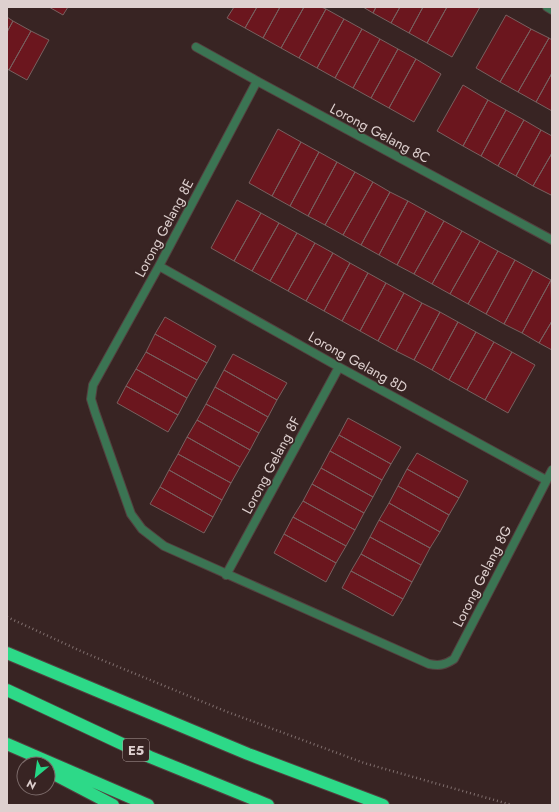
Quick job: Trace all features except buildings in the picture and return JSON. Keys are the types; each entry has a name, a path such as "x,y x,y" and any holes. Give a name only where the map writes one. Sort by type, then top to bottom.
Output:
{"highway":[{"path":"7,653 248,754 383,805"},
{"name":"E5","path":"7,690 150,757 268,805"},
{"path":"7,744 148,805"},
{"path":"7,750 19,756"},
{"path":"56,775 113,805"}],"street":[{"path":"547,7 552,10"},
{"name":"Lorong Gelang 8C","path":"196,47 552,240"},
{"name":"Lorong Gelang 8E","path":"226,575 164,546 142,529 131,514 94,412 91,399 93,385 159,266 257,81"},
{"name":"Lorong Gelang 8D","path":"159,266 339,367 546,480"},
{"name":"Lorong Gelang 8F","path":"226,575 339,367"},
{"name":"Lorong Gelang 8G","path":"226,575 429,664 440,666 454,659 552,470"}],"path":[{"path":"7,617 85,653 218,708 357,760 512,805"}]}
